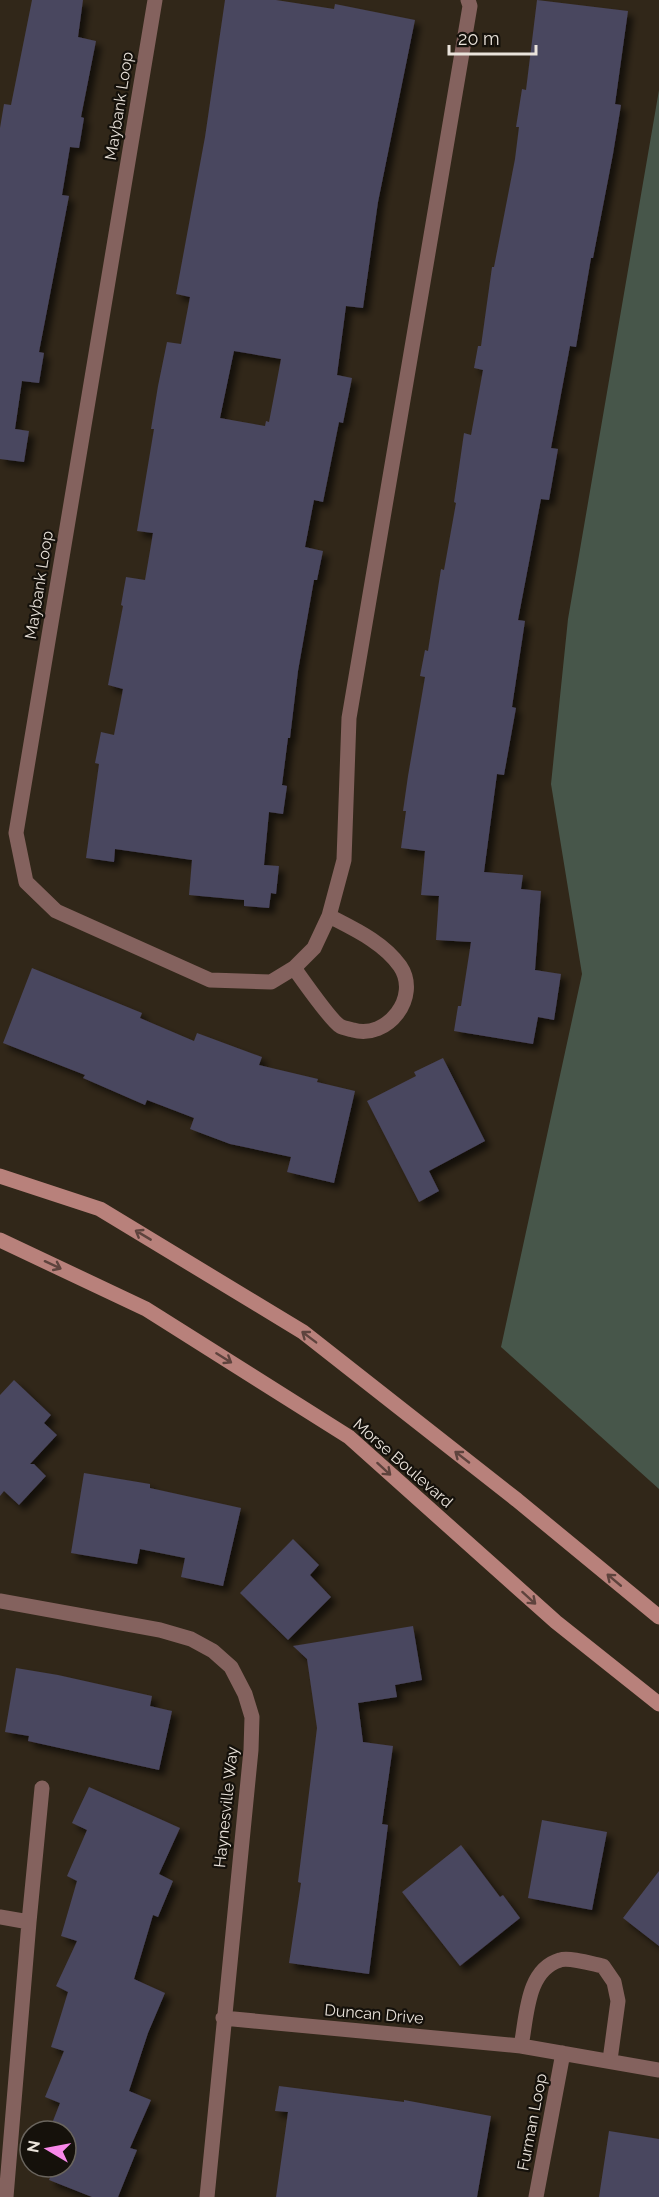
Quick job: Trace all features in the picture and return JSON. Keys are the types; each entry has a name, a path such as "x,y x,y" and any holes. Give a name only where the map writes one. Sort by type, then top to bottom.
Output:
{"main road":[{"path":"0,1176 99,1209 303,1332 517,1500 659,1617"},
{"name":"Morse Boulevard","path":"0,1240 146,1309 349,1437 556,1622 659,1704"}],"street":[{"name":"Maybank Loop","path":"155,0 16,832 26,882 56,910 210,980 271,982 294,968 314,948 329,916 344,860 349,718 470,6 468,0"},
{"path":"294,968 339,1026 371,1032 384,1027 396,1017 405,1000 405,980 401,968 363,933 329,916"},
{"name":"Haynesville Way","path":"0,1601 160,1630 191,1639 213,1651 231,1667 245,1695 252,1717 251,1750 207,2197"},
{"path":"6,2197 28,1922 42,1788"},
{"path":"0,1917 28,1922"},
{"path":"522,2046 533,1984 542,1969 562,1959 603,1966 614,1982 618,2001 610,2060"},
{"name":"Duncan Drive","path":"224,2018 522,2046 659,2070"},
{"name":"Furman Loop","path":"536,2197 563,2053"}],"green space":[{"path":"659,90 659,1489 501,1347 582,974 551,784 568,619"}],"building":[{"path":"32,0 83,0 78,37 96,41 81,117 84,118 79,148 70,147 62,195 69,196 39,352 44,353 39,383 22,381 15,429 29,431 24,462 0,459 0,128 4,104 11,105"},
{"path":"225,0 276,0 334,9 335,4 415,20 378,202 363,308 346,306 337,375 352,378 343,423 339,422 323,502 314,500 305,547 323,551 317,580 314,580 298,671 282,785 287,786 283,814 269,812 264,865 279,866 276,894 271,893 269,908 244,906 244,900 189,895 192,860 115,849 114,862 86,858 99,764 95,763 101,732 114,735 123,689 108,685 123,606 121,605 126,577 145,580 153,533 137,531 154,429 151,429 167,342 181,344 190,297 176,294 205,137","holes":["234,351 281,359 269,422 266,421 265,426 220,418"]},
{"path":"537,0 628,11 615,104 621,105 613,154 593,258 591,258 576,347 570,346 551,448 558,449 549,500 541,499 518,620 525,621 512,707 516,708 504,775 497,774 484,872 523,875 521,889 541,891 535,970 561,974 554,1020 538,1017 533,1044 454,1031 458,1006 461,1006 471,942 436,940 439,896 421,895 425,851 401,848 406,811 403,811 425,677 420,676 425,650 428,651 441,569 444,570 456,503 454,502 464,433 471,435 483,370 474,368 478,346 481,346 492,267 494,267 515,159 519,127 516,127 522,89 526,90"},
{"path":"32,968 142,1013 140,1018 194,1041 197,1033 262,1057 259,1065 318,1079 317,1082 355,1091 334,1183 287,1172 291,1157 230,1144 190,1129 194,1118 147,1100 145,1105 83,1078 85,1075 3,1043"},
{"path":"443,1058 485,1141 429,1171 439,1191 419,1202 367,1101 416,1076 414,1072"},
{"path":"14,1380 51,1415 44,1423 57,1435 30,1464 34,1464 46,1476 19,1505 4,1491 0,1496 0,1395"},
{"path":"84,1473 150,1484 150,1488 241,1508 223,1586 181,1577 185,1558 140,1549 137,1564 71,1553"},
{"path":"293,1539 319,1565 310,1575 331,1597 288,1640 240,1593"},
{"path":"413,1626 422,1680 395,1685 397,1697 358,1703 363,1742 393,1746 382,1824 388,1825 369,1974 289,1963 301,1883 298,1882 317,1728 307,1659 293,1646"},
{"path":"16,1668 152,1696 150,1706 172,1711 159,1770 28,1741 29,1736 5,1732"},
{"path":"89,1787 180,1828 159,1874 173,1881 158,1917 153,1915 134,1979 165,1993 148,2033 129,2091 151,2100 130,2148 137,2150 118,2197 92,2197 49,2180 78,2179 78,2119 54,2119 60,2103 45,2097 64,2051 51,2047 68,1992 56,1986 77,1941 61,1936 77,1881 67,1876 87,1830 72,1823"},
{"path":"542,1820 607,1832 592,1910 528,1898"},
{"path":"461,1845 500,1897 503,1895 520,1918 460,1966 402,1892"},
{"path":"659,1871 659,1946 623,1918"},
{"path":"279,2086 404,2102 404,2100 491,2116 477,2197 276,2197 288,2112 275,2111"},
{"path":"609,2131 659,2139 659,2197 599,2197"}]}
